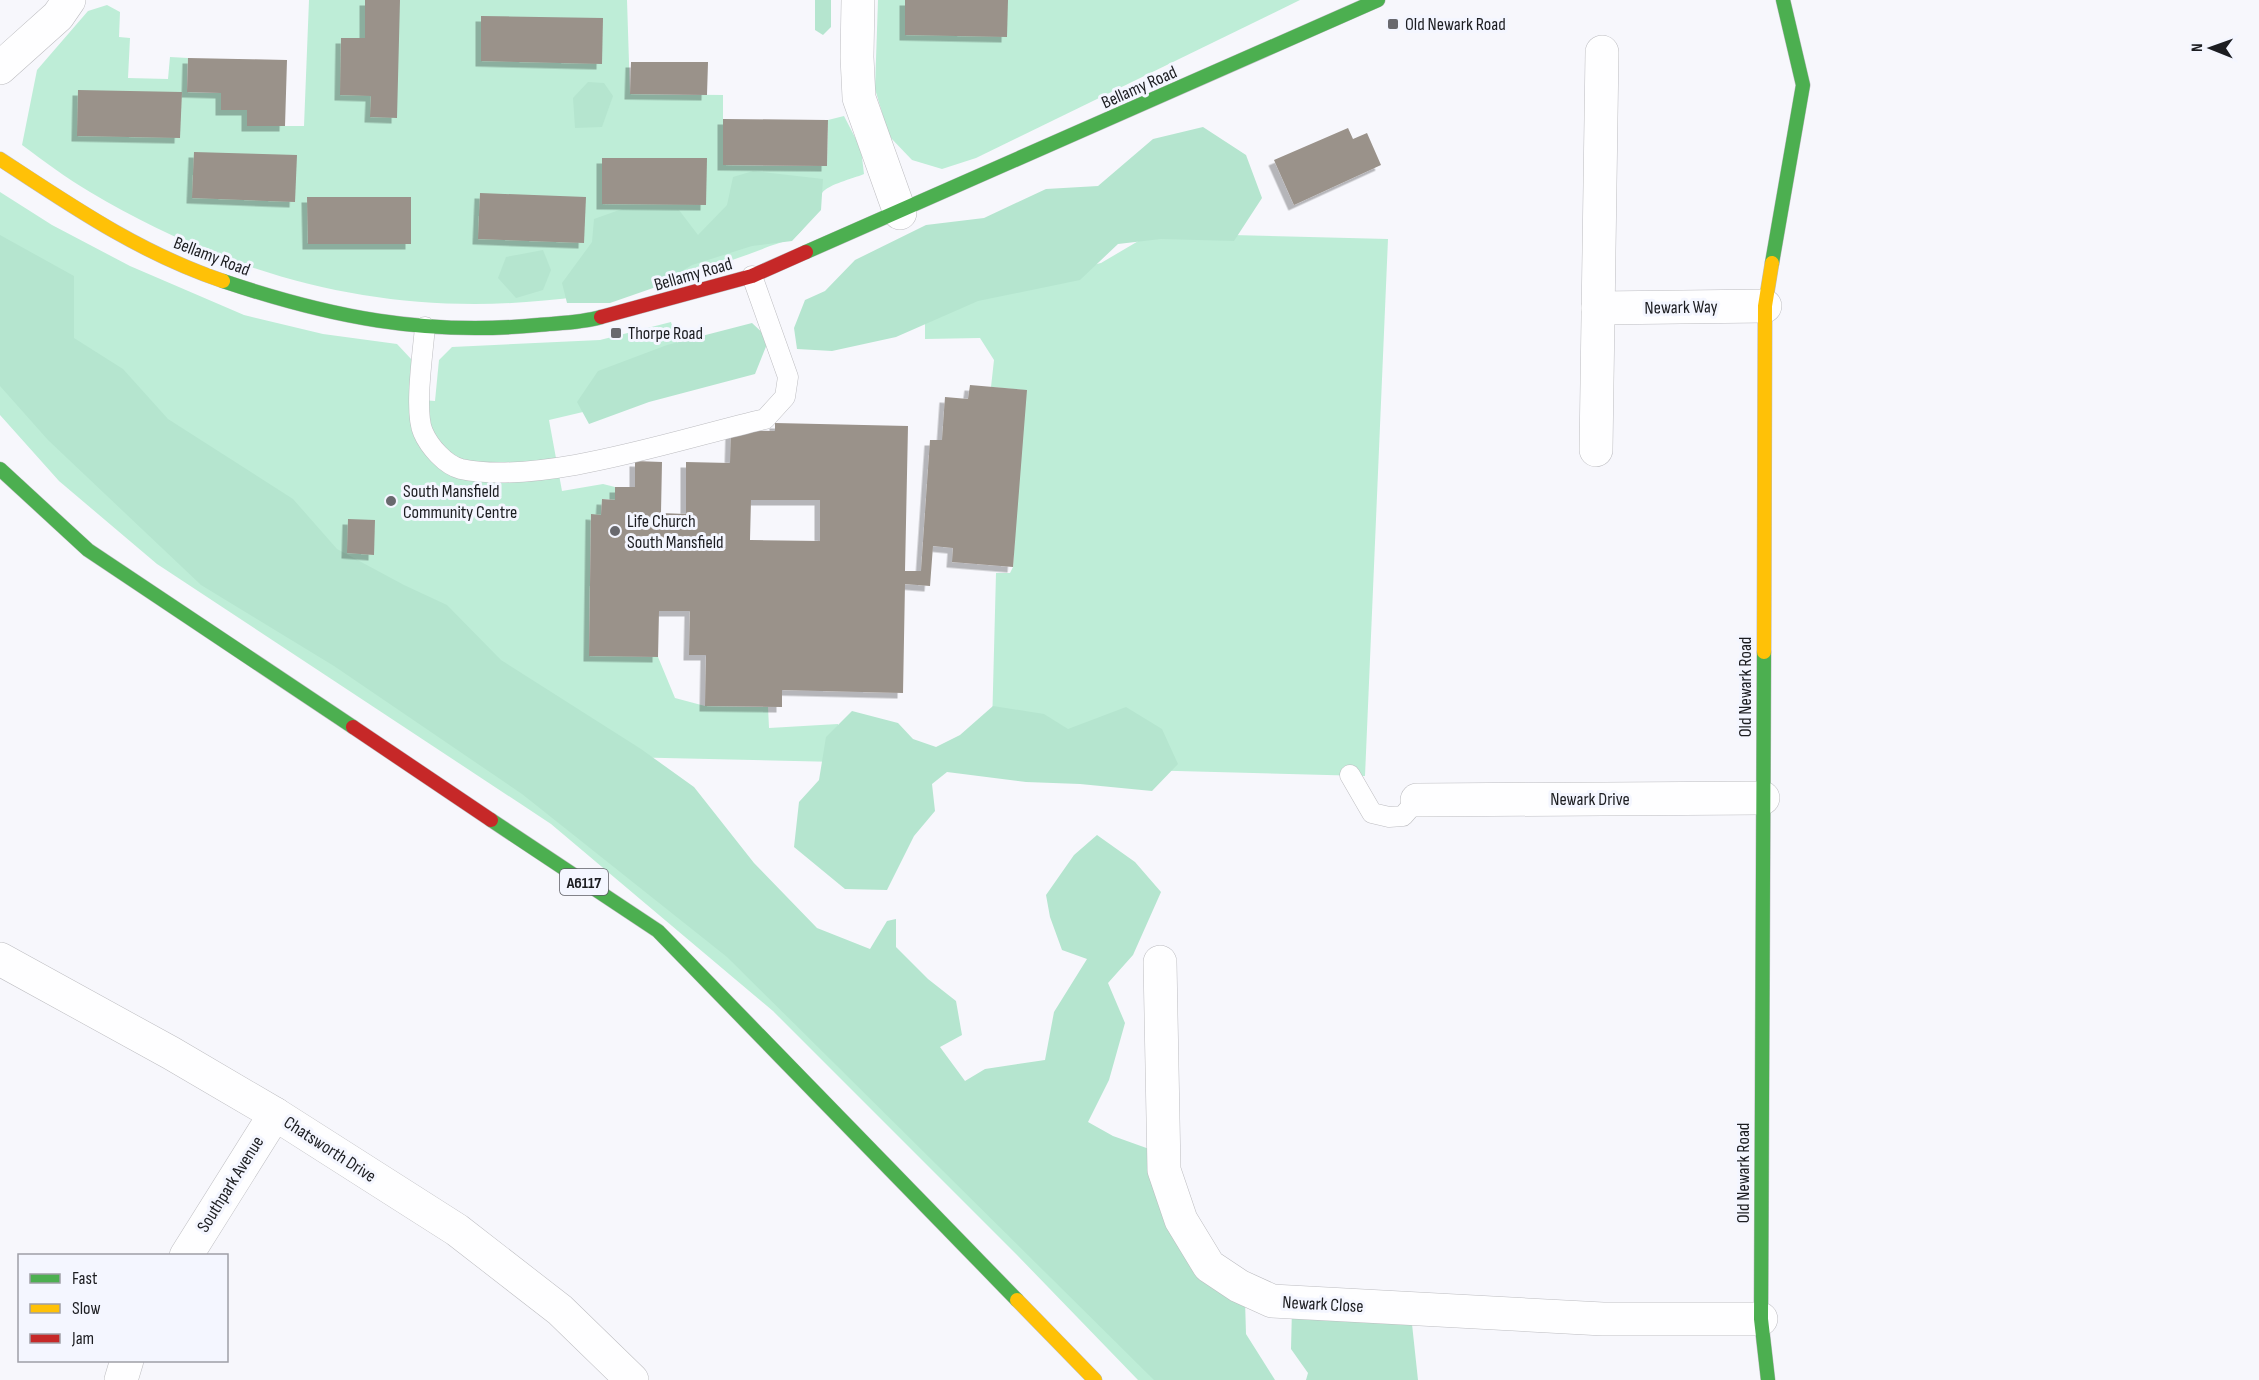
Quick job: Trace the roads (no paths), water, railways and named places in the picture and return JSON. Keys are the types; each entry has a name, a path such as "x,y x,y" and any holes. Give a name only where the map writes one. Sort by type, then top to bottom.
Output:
{"street":[{"path":"0,68 58,16 69,0"},
{"path":"858,0 856,57 859,98 900,213"},
{"name":"Bellamy Road","path":"0,159 111,232 196,272 270,297 346,317 425,327 493,329 596,319 752,276 900,213 1378,0"},
{"name":"Old Newark Road","path":"1768,1380 1761,1319 1765,306 1803,85 1783,0"},
{"path":"1596,450 1602,52"},
{"name":"Newark Way","path":"1598,308 1765,306"},
{"name":"A6117","path":"0,469 88,550 658,931 1095,1380"},
{"name":"Newark Drive","path":"1417,800 1763,798"},
{"name":"Chatsworth Drive","path":"0,959 171,1053 275,1114 457,1230 560,1310 632,1380"},
{"name":"Newark Close","path":"1160,962 1164,1170 1181,1220 1209,1266 1239,1286 1272,1301 1603,1319 1761,1319"},
{"name":"Southpark Avenue","path":"187,1254 275,1114"},
{"path":"121,1380 126,1362"}],"lane":[{"path":"425,327 420,400 422,430 436,453 459,468 498,472 560,467 765,419 785,397 788,377 752,276"},
{"path":"1350,776 1372,813 1389,817 1403,816 1417,800"}],"place":[{"name":"Old Newark Road","path":"1393,24"},
{"name":"Thorpe Road","path":"616,333"},
{"name":"South Mansfield Community Centre","path":"391,501"},
{"name":"Life Church South Mansfield","path":"615,531"}]}
